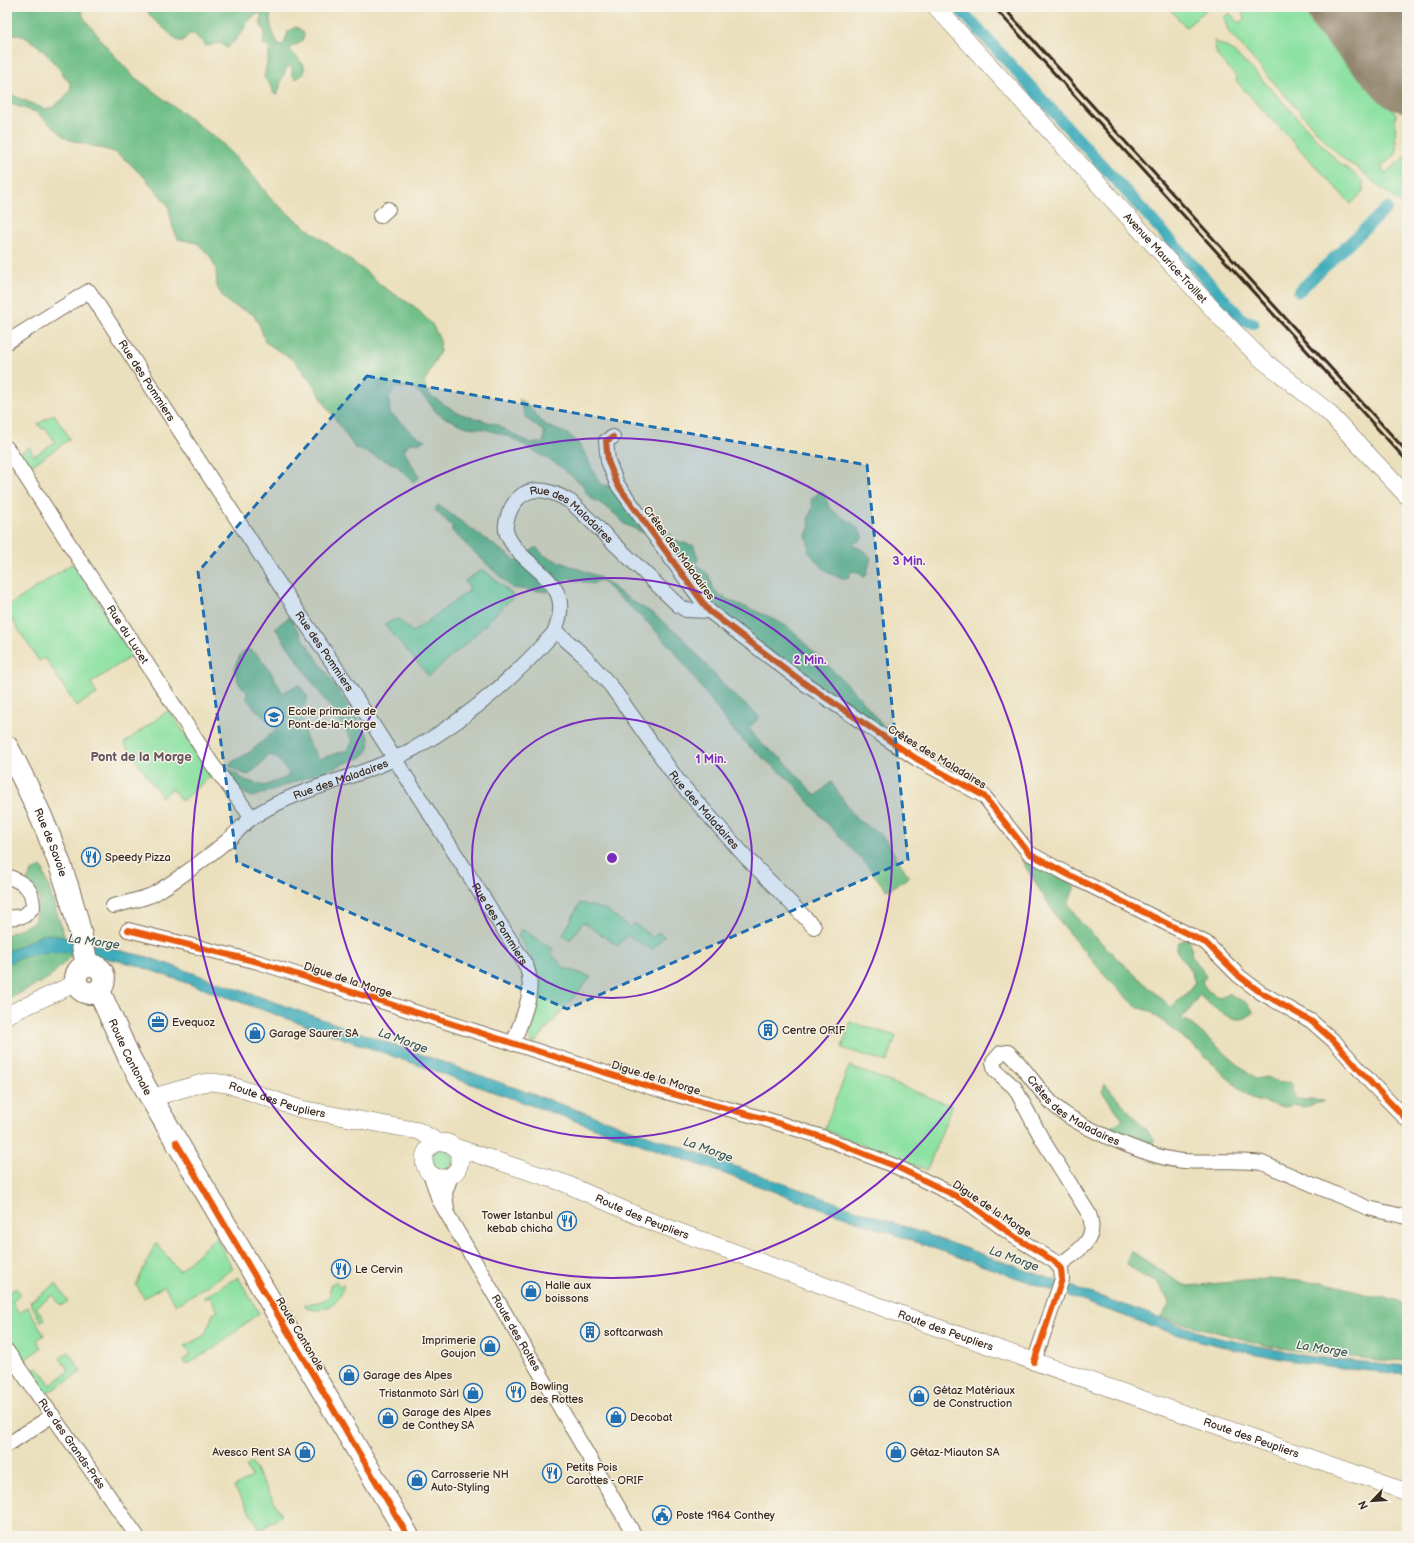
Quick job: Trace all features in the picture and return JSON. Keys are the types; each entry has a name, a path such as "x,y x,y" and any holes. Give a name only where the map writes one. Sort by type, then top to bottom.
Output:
{"main road":[{"name":"Rue de Savoie","path":"7,747 24,779 63,873 85,956"},
{"path":"85,956 99,968 104,975 104,984 99,991 90,994 82,991 76,984 76,974 85,956"},
{"name":"Route Cantonale","path":"99,991 129,1057 151,1098 408,1536"}],"street":[{"name":"Avenue Maurice-Troillet","path":"936,7 1218,316 1259,357 1327,411 1407,496"},
{"name":"Rue des Pommiers","path":"7,342 89,291 483,895 488,907 527,968 530,983 528,998 513,1044"},
{"name":"Crêtes des Maladaires","path":"613,436 606,441 608,461 618,484 709,611 810,688 918,759 984,796 1030,853 1067,874 1206,943 1239,976 1260,992 1311,1021 1335,1042 1372,1084 1407,1120"},
{"name":"Rue du Lucet","path":"7,448 212,764 252,818"},
{"name":"Rue des Maladaires","path":"113,906 151,896 197,866 236,834 252,818 284,800 394,760 459,720 499,689 556,631 562,606 557,590 511,542 506,532 506,520 514,503 526,492 542,489 557,493 571,502 678,605 686,610 709,611"},
{"name":"Rue des Maladaires","path":"556,631 583,655 611,686 679,782 744,855 814,927"},
{"path":"7,876 26,886 33,896 33,907 24,916 13,918"},
{"name":"Digue de la Morge","path":"128,930 258,962 666,1092 801,1130 864,1154 942,1188 966,1201 1059,1265"},
{"path":"7,1015 76,984"},
{"name":"Crêtes des Maladaires","path":"1059,1265 1088,1240 1092,1232 1093,1224 1086,1209 1042,1139 1015,1088 995,1070 993,1062 1001,1053 1008,1052 1056,1107 1076,1121 1139,1150 1182,1161 1245,1160 1262,1163 1368,1208 1407,1217"},
{"name":"Route des Peupliers","path":"151,1098 177,1089 212,1082 228,1084 301,1109 386,1124 404,1130 419,1131 438,1142"},
{"name":"Route des Peupliers","path":"404,1130 414,1138 424,1156"},
{"path":"455,1172 460,1156 455,1146 445,1142 438,1142 429,1147 424,1156 424,1164 430,1173 441,1178 488,1159"},
{"name":"Route des Peupliers","path":"455,1146 488,1159 564,1183 647,1220 1034,1362 1407,1492"},
{"name":"Route des Rottes","path":"447,1212 445,1193 455,1172"},
{"name":"Route des Rottes","path":"430,1173 437,1196 634,1536"},
{"path":"1034,1362 1062,1279 1059,1265"},
{"name":"Rue des Grands-Prés","path":"7,1351 138,1536"},
{"path":"7,1445 53,1415"}],"highlighted area":[{"path":"367,376 867,465 908,860 567,1009 237,862 198,572"}],"green space":[{"path":"7,7 83,7 81,9 84,18 110,51 133,76 221,142 257,180 269,197 292,217 369,274 382,286 415,307 432,324 440,340 440,351 424,383 428,394 458,413 498,425 531,443 544,443 544,432 526,418 519,399 523,401 543,423 569,435 578,443 601,485 615,486 644,533 624,524 620,518 592,499 585,491 583,485 558,465 508,436 484,429 467,427 443,417 436,412 428,401 413,387 394,388 389,400 390,413 416,436 425,440 420,443 409,443 404,451 419,477 413,482 396,465 355,448 317,390 295,361 265,342 260,326 253,314 230,304 223,297 217,287 216,269 210,256 197,243 178,239 173,228 168,205 145,178 115,152 67,139 36,112 7,103 7,93 45,109 53,107 63,99 71,89 70,83 58,67 35,43 17,35 7,34"},
{"path":"147,7 230,7 234,11 248,7 267,7 271,9 270,19 279,46 284,44 288,32 295,27 300,29 305,34 303,39 292,46 290,50 304,65 304,74 296,79 292,75 292,66 287,67 282,77 277,95 273,93 273,89 264,77 270,48 263,44 265,32 261,25 261,13 250,20 241,33 227,48 220,43 206,46 194,34 189,34 183,41 178,41 150,16"},
{"path":"1168,7 1210,7 1186,27"},
{"path":"1241,7 1299,7 1397,115 1395,117 1396,154 1381,167 1385,173 1407,156 1407,208 1359,169 1346,161 1331,147 1228,31 1224,17 1230,13 1239,23 1244,19"},
{"path":"1214,41 1230,49 1254,71 1337,161 1363,182 1363,192 1351,204 1236,81 1237,78 1217,55"},
{"path":"54,414 70,439 28,468 19,454 29,447 34,456 55,442 46,428 42,429 38,424"},
{"path":"821,491 825,495 831,509 853,524 861,532 863,538 852,545 865,551 871,558 866,576 863,577 859,572 851,571 849,578 836,576 825,570 808,551 809,546 806,535 810,526 808,520 813,506 811,499"},
{"path":"438,505 515,560 521,561 548,588 549,592 512,588 452,531 452,526 435,510"},
{"path":"665,530 678,541 694,546 698,559 696,564 709,575 714,590 726,599 770,617 788,627 857,694 895,741 712,610 655,534"},
{"path":"536,547 545,556 599,577 630,600 654,614 672,630 679,634 729,691 760,717 749,728 760,743 782,759 816,796 831,782 856,819 879,833 887,842 909,877 892,888 886,890 865,863 826,822 794,784 749,746 732,729 676,653 649,624 600,580 592,584 568,578 559,584 527,554"},
{"path":"73,563 133,655 91,683 97,694 76,706 45,658 39,661 7,612 7,607"},
{"path":"483,569 514,596 470,640 429,676 384,624 398,619 413,632 470,590 465,581"},
{"path":"289,617 368,735 370,745 368,751 360,758 253,797 238,787 228,772 230,770 245,780 264,786 287,777 289,773 278,759 270,755 249,775 241,773 229,766 232,762 250,752 277,729 256,710 247,699 247,691 239,684 234,669 240,655 247,649 253,651 263,661 283,693 299,685 308,697 301,713 306,738 319,759 347,750 353,741 275,628"},
{"path":"169,710 212,775 182,801 172,789 162,797 124,743"},
{"path":"1022,861 1040,866 1075,886 1068,904 1081,923 1124,965 1171,1007 1186,994 1195,983 1191,971 1176,950 1179,942 1188,938 1192,947 1191,954 1206,976 1202,982 1207,990 1219,998 1230,993 1234,998 1240,999 1248,1004 1253,1012 1247,1017 1240,1019 1233,1018 1218,1011 1199,995 1189,1011 1181,1018 1190,1023 1255,1079 1267,1077 1280,1083 1290,1082 1293,1085 1291,1089 1296,1099 1324,1101 1303,1107 1294,1105 1284,1107 1254,1100 1234,1084 1196,1048 1150,1011 1137,1007 1108,979 1061,924"},
{"path":"42,867 71,956 49,978 7,1000 7,935 34,922 39,899 27,880 32,871"},
{"path":"580,903 606,910 630,928 634,923 653,938 658,932 664,936 652,950 627,935 618,946 583,922 570,940 563,935"},
{"path":"521,929 553,949 551,953 564,968 591,977 533,1045 529,1036 529,1030 537,992 537,975 531,957 518,936"},
{"path":"850,1022 896,1036 887,1062 842,1048"},
{"path":"849,1066 952,1106 927,1170 824,1130"},
{"path":"1105,1084 1154,1139 1155,1147 1107,1130 1123,1119 1102,1092"},
{"path":"442,1149 450,1152 453,1160 450,1168 442,1171 434,1168 431,1160 434,1152"},
{"path":"216,1237 233,1269 176,1305 164,1286 144,1298 136,1285 156,1243 179,1271"},
{"path":"1131,1251 1180,1283 1188,1286 1266,1279 1323,1282 1407,1304 1407,1360 1386,1361 1272,1347 1160,1317 1169,1306 1168,1300 1159,1285 1154,1280 1145,1278 1126,1263"},
{"path":"238,1277 259,1313 213,1349 186,1365 183,1360 191,1355 185,1346 205,1335 213,1314 218,1311 210,1297 205,1299 204,1297"},
{"path":"336,1281 339,1286 343,1284 340,1296 335,1302 330,1306 317,1310 305,1307 305,1305 321,1301 330,1296 330,1286"},
{"path":"56,1284 68,1301 61,1306 53,1295 36,1307 44,1319 41,1322 30,1302"},
{"path":"16,1288 21,1295 12,1302 19,1313 28,1307 44,1335 37,1340 41,1348 26,1359 18,1357 7,1341 7,1294"},
{"path":"69,1352 81,1372 44,1395 30,1373 37,1366 51,1385 69,1371 60,1358"},
{"path":"251,1462 282,1515 261,1530 234,1487 252,1477 246,1467"}],"water":[{"name":"La Morge","path":"49,934 148,957 1214,1337 1312,1357 1407,1366 1407,1374 1348,1369 1261,1355 1175,1334 133,964 86,955 53,952 22,957 7,964 7,952 42,935"}],"waterway":[{"path":"958,7 1243,320 1253,323"},
{"path":"1299,291 1387,208"}],"taxiway":[{"path":"1363,25 1385,40 1407,44"}],"runway":[{"path":"1347,7 1407,73"}],"railway":[{"path":"994,7 1407,461"},
{"path":"1003,7 1407,452"}],"cycle path":[{"path":"613,437 606,441 608,461 617,484 709,611 804,683 917,759 984,796 1029,853 1067,874 1206,943 1239,976 1260,992 1311,1021 1335,1042 1372,1084 1407,1120"},
{"path":"128,930 258,962 666,1092 765,1119 822,1137 897,1167 966,1201 1015,1237 1054,1261 1061,1269 1062,1279 1034,1362"},
{"path":"176,1142 408,1536"}],"place":[{"name":"Ecole primaire de Pont-de-la-Morge","path":"274,717"},
{"name":"Speedy Pizza","path":"91,857"},
{"name":"Evequoz","path":"158,1022"},
{"name":"Centre ORIF","path":"768,1030"},
{"name":"Garage Saurer SA","path":"255,1033"},
{"name":"Tower Istanbul kebab chicha","path":"567,1221"},
{"name":"Le Cervin","path":"341,1269"},
{"name":"Halle aux boissons","path":"531,1291"},
{"name":"softcarwash","path":"590,1332"},
{"name":"Imprimerie Goujon","path":"490,1346"},
{"name":"Garage des Alpes","path":"349,1375"},
{"name":"Bowling des Rottes","path":"516,1392"},
{"name":"Tristanmoto Sàrl","path":"473,1393"},
{"name":"Gétaz Matériaux de Construction","path":"919,1396"},
{"name":"Decobat","path":"616,1417"},
{"name":"Garage des Alpes de Conthey SA","path":"388,1418"},
{"name":"Avesco Rent SA","path":"305,1452"},
{"name":"Gétaz-Miauton SA","path":"896,1452"},
{"name":"Petits Pois Carottes - ORIF","path":"552,1473"},
{"name":"Carrosserie NH Auto-Styling","path":"417,1480"},
{"name":"Poste 1964 Conthey","path":"662,1515"}],"district":[{"name":"Pont de la Morge","path":"141,757"}]}
